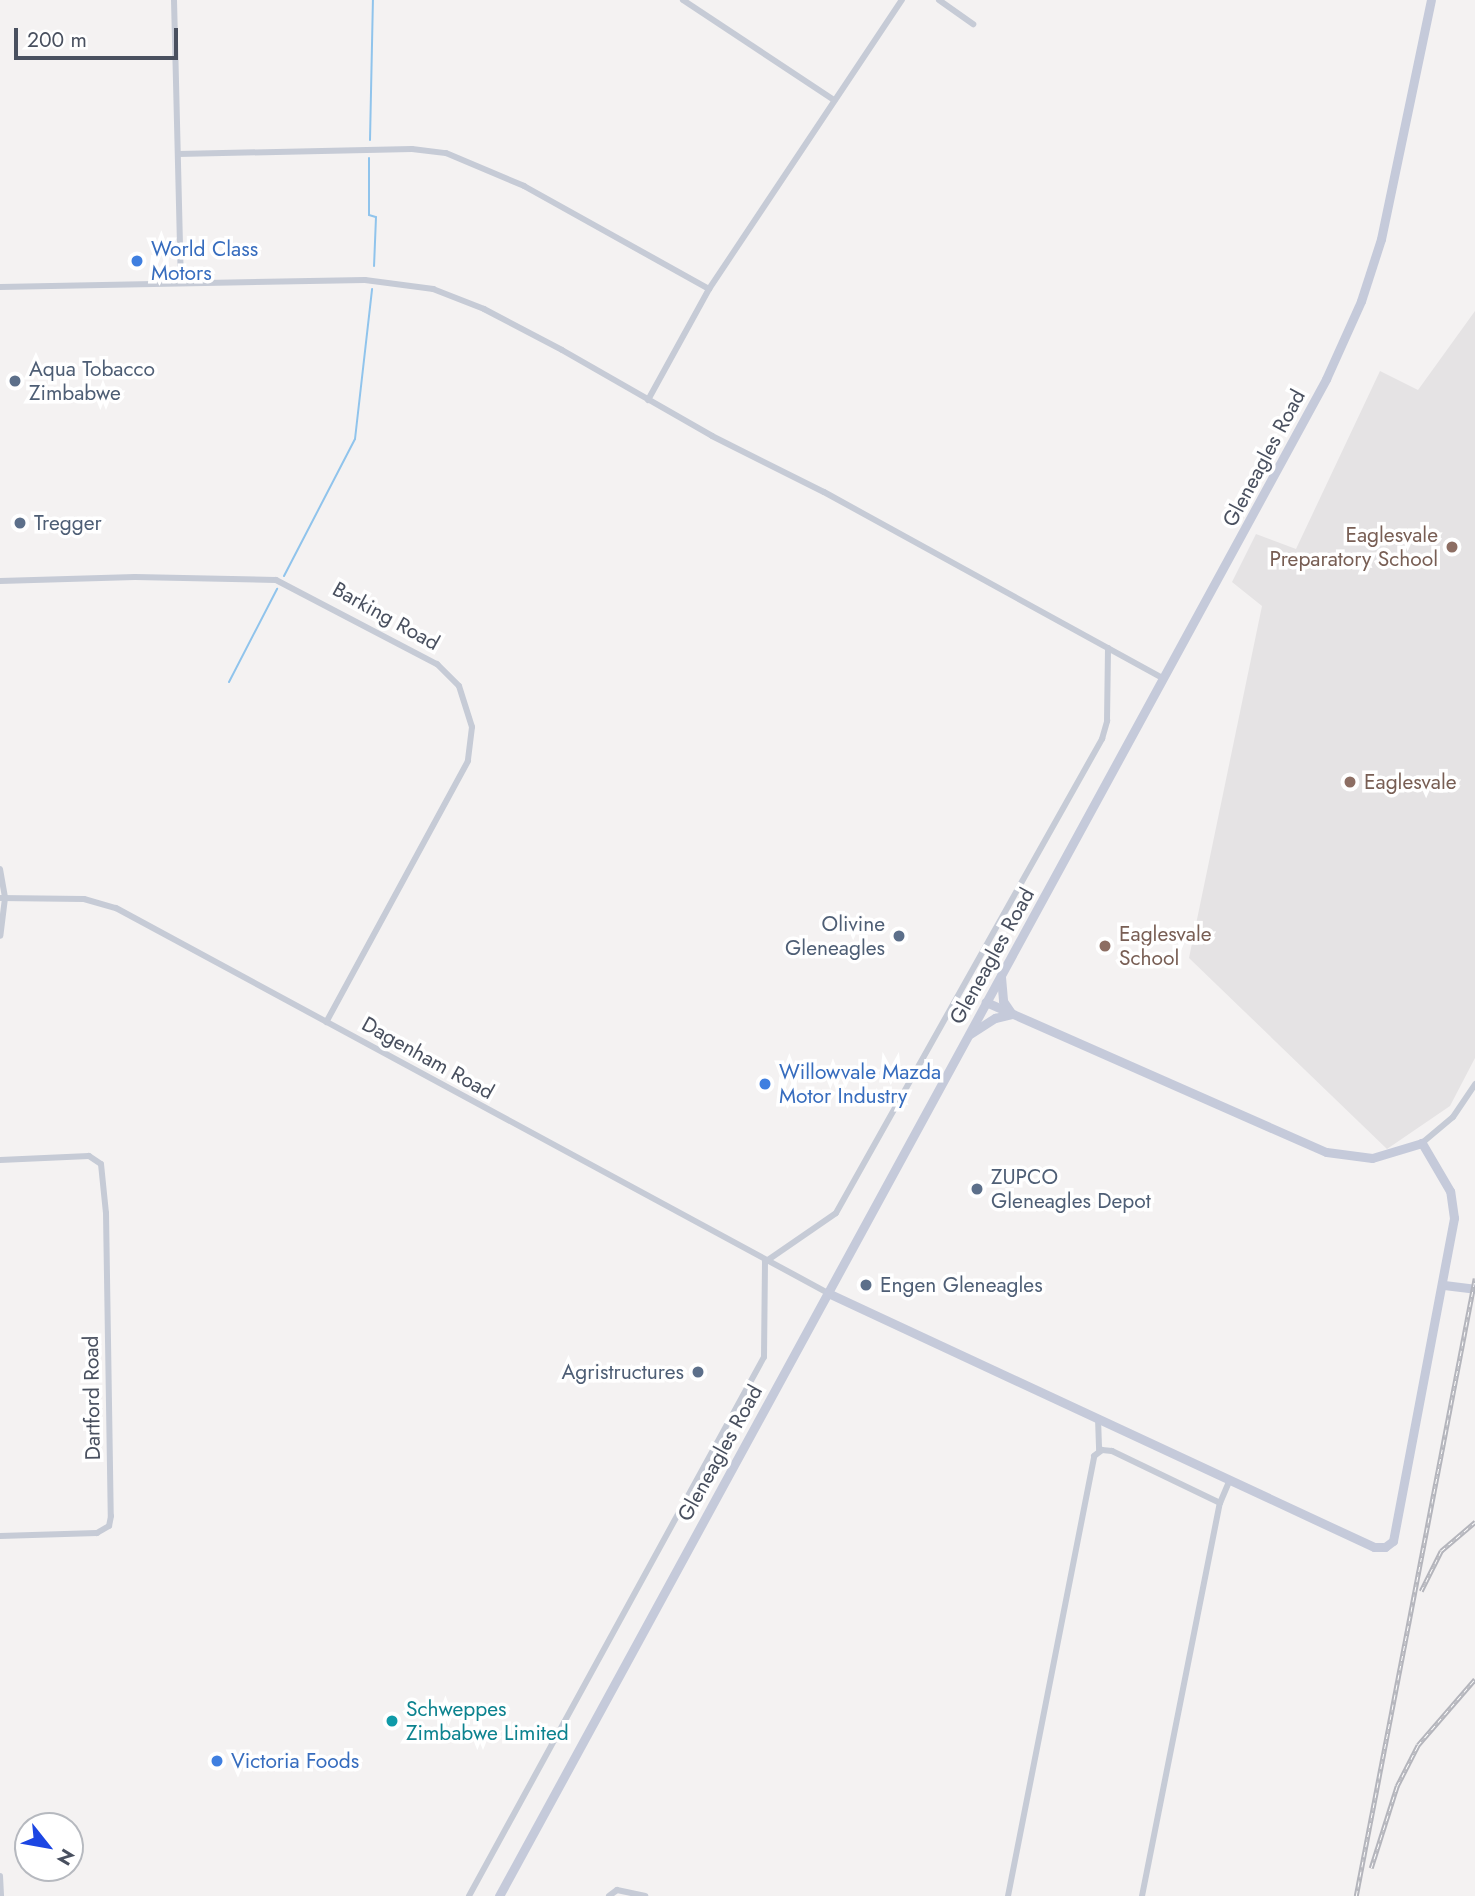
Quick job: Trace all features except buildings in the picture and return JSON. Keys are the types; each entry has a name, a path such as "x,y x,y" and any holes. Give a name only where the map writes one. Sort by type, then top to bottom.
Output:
{"street":[{"path":"174,0 181,283"},
{"path":"683,0 834,100"},
{"path":"648,400 709,289 902,0"},
{"path":"939,0 973,24"},
{"name":"Gleneagles Road","path":"499,1896 1321,389 1361,301 1386,219 1431,0"},
{"path":"178,154 412,149 446,153 524,186 709,289"},
{"path":"0,287 365,280 433,289 484,309 1164,679"},
{"name":"Barking Road","path":"0,581 135,577 276,580 437,664 459,686 472,727 468,761 326,1022"},
{"path":"468,1896 764,1357 765,1262 836,1213 1102,739 1107,721 1108,648"},
{"path":"0,869 0,936"},
{"name":"Dagenham Road","path":"2,898 83,899 116,908 765,1262 828,1293"},
{"path":"1002,972 1003,1001 1012,1014"},
{"path":"986,1002 1325,1152 1372,1158 1422,1143 1453,1118 1475,1084"},
{"path":"968,1036 996,1018 1012,1014"},
{"path":"828,1293 1374,1547 1388,1546 1395,1535 1444,1285 1454,1204 1422,1143"},
{"name":"Dartford Road","path":"0,1160 89,1156 98,1160 106,1213 111,1522 97,1533 0,1536"},
{"path":"1444,1285 1475,1289"},
{"path":"1008,1896 1092,1464 1099,1451 1098,1418"},
{"path":"1099,1451 1112,1451 1220,1503"},
{"path":"1142,1896 1220,1503 1230,1480"},
{"path":"0,1876 1,1896"},
{"path":"609,1896 617,1890 646,1896"}],"shaded area":[{"name":"Eaglesvale","path":"1475,311 1475,1058 1450,1106 1387,1149 1189,958 1262,606 1232,582 1256,534 1296,549 1380,371 1418,390"}],"waterway":[{"path":"370,140 373,0"},
{"path":"369,158 369,215 376,217 374,266"},
{"path":"284,576 355,439 372,289"},
{"path":"229,682 277,589"}],"railway":[{"path":"1356,1896 1475,1278"},
{"path":"1421,1591 1441,1551 1475,1522"},
{"path":"1371,1868 1397,1786 1418,1745 1475,1679"}],"place":[{"name":"World Class Motors","path":"137,261"},
{"name":"Aqua Tobacco Zimbabwe","path":"15,381"},
{"name":"Tregger","path":"20,523"},
{"name":"Eaglesvale Preparatory School","path":"1452,547"},
{"name":"Eaglesvale","path":"1350,782"},
{"name":"Olivine Gleneagles","path":"899,936"},
{"name":"Eaglesvale School","path":"1105,946"},
{"name":"Willowvale Mazda Motor Industry","path":"765,1084"},
{"name":"ZUPCO Gleneagles Depot","path":"977,1189"},
{"name":"Engen Gleneagles","path":"866,1285"},
{"name":"Agristructures","path":"698,1372"},
{"name":"Schweppes Zimbabwe Limited","path":"392,1721"},
{"name":"Victoria Foods","path":"217,1761"}]}
